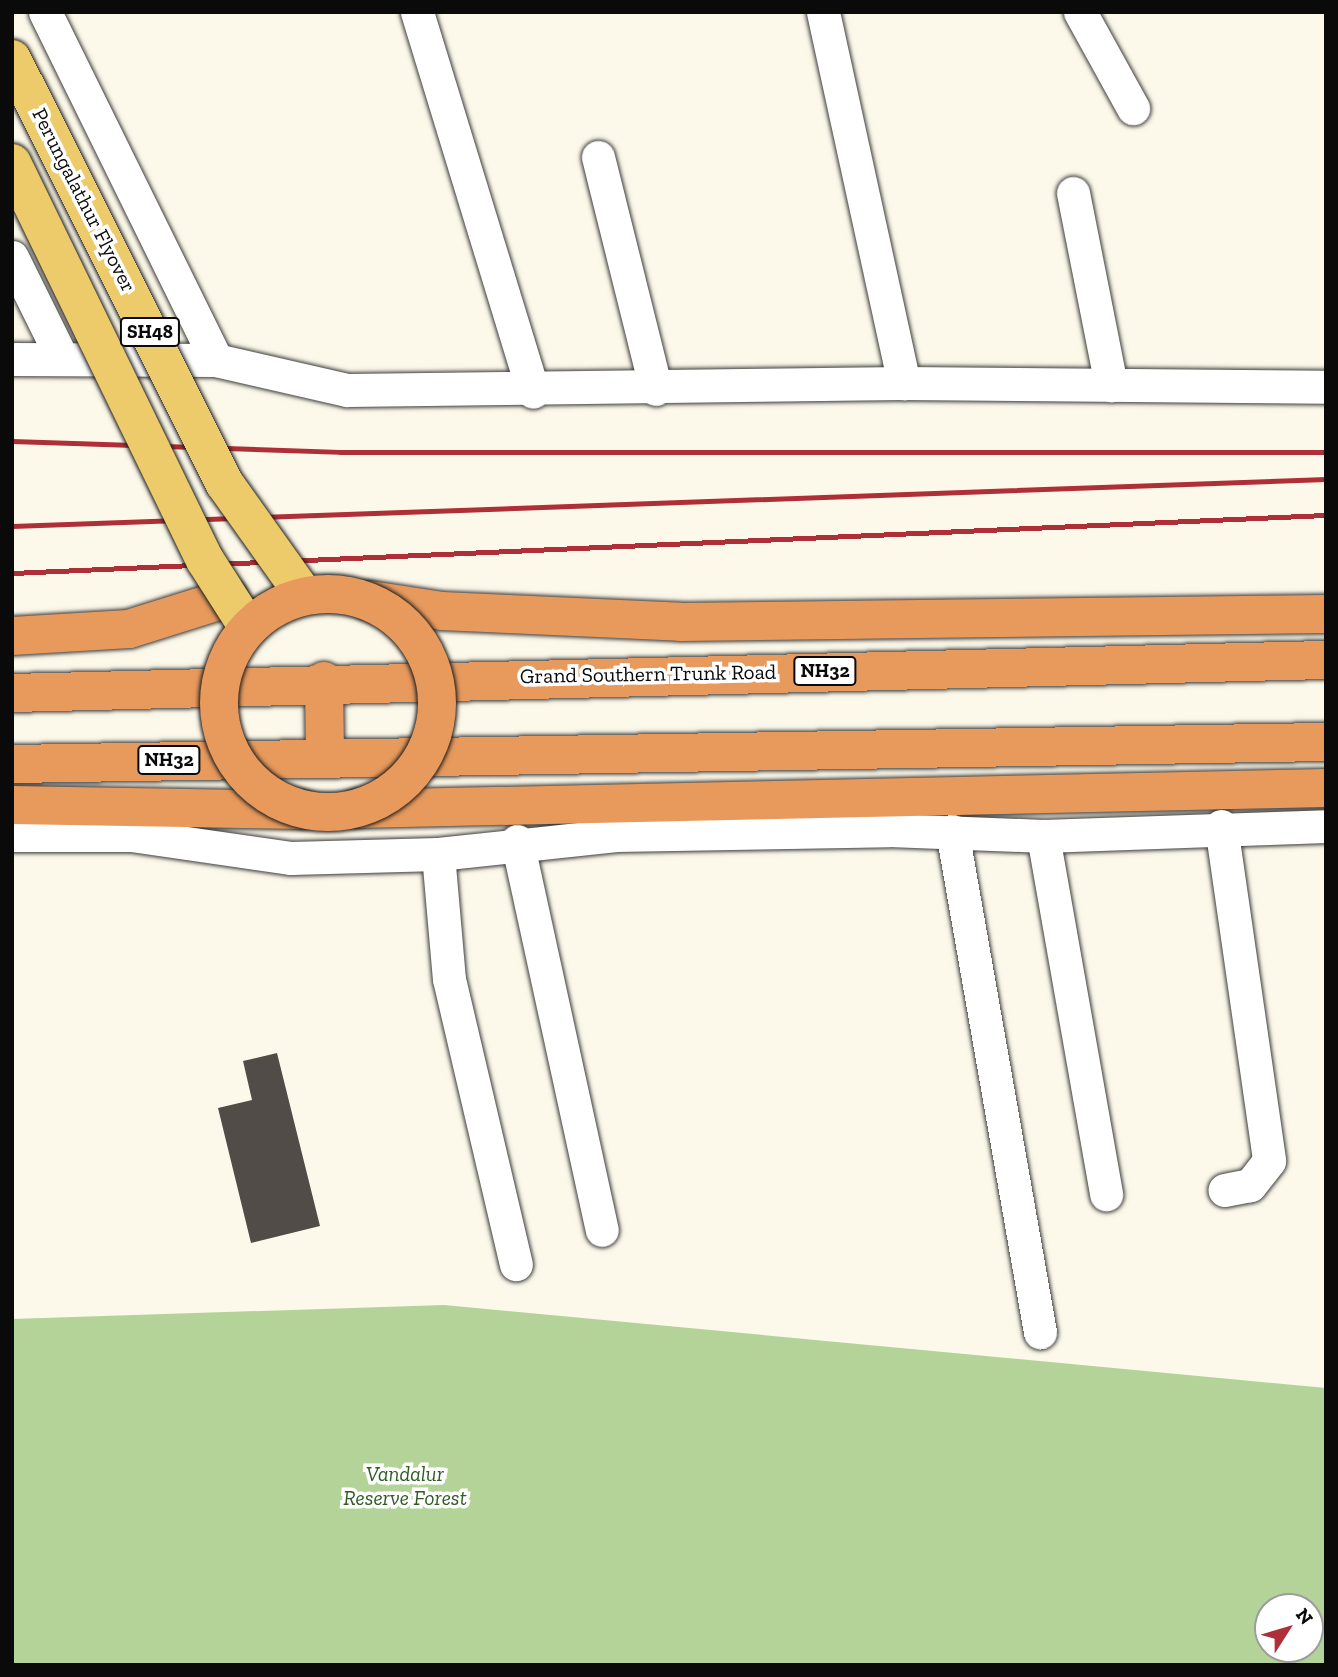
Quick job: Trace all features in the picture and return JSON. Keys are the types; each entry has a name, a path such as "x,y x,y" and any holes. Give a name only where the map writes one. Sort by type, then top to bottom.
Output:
{"highway":[{"path":"12,636 129,629 273,606 304,594 337,592 442,611 681,622 1326,614"},
{"path":"358,809 389,794 414,772 431,742 438,709 435,675 421,644 399,618 370,600"},
{"path":"238,612 218,695 222,733 239,767 266,794 301,810"},
{"name":"Grand Southern Trunk Road","path":"12,693 324,681 1326,660"},
{"path":"324,681 325,756"},
{"name":"NH32","path":"12,764 325,756 1326,742"},
{"path":"12,805 301,810 1326,789"}],"main road":[{"name":"Perungalathur Flyover","path":"12,59 225,484 304,594"},
{"name":"SH48","path":"12,163 238,612"}],"street":[{"path":"45,12 216,360"},
{"path":"417,12 533,392"},
{"path":"823,12 904,383"},
{"path":"1080,12 1133,108"},
{"path":"598,157 656,389"},
{"path":"1073,193 1111,385"},
{"path":"12,257 62,358"},
{"path":"12,359 216,360 347,390 533,392 904,383 1326,387"},
{"path":"1221,826 1269,1161 1250,1185 1224,1190"},
{"path":"12,835 131,835 291,858 438,853 517,841 951,831 1043,836 1221,826 1326,826"},
{"path":"951,831 1040,1332"},
{"path":"1043,836 1106,1195"},
{"path":"517,841 603,1230"},
{"path":"438,853 449,979 516,1264"}],"green space":[{"name":"Vandalur Reserve Forest","path":"444,1305 1326,1388 1326,1665 12,1665 12,1319"}],"building":[{"path":"277,1053 320,1226 251,1243 218,1108 252,1100 243,1061"}],"railway":[{"path":"12,441 340,452 1326,452"},
{"path":"12,526 1326,479"},
{"path":"12,573 1326,515"}]}
